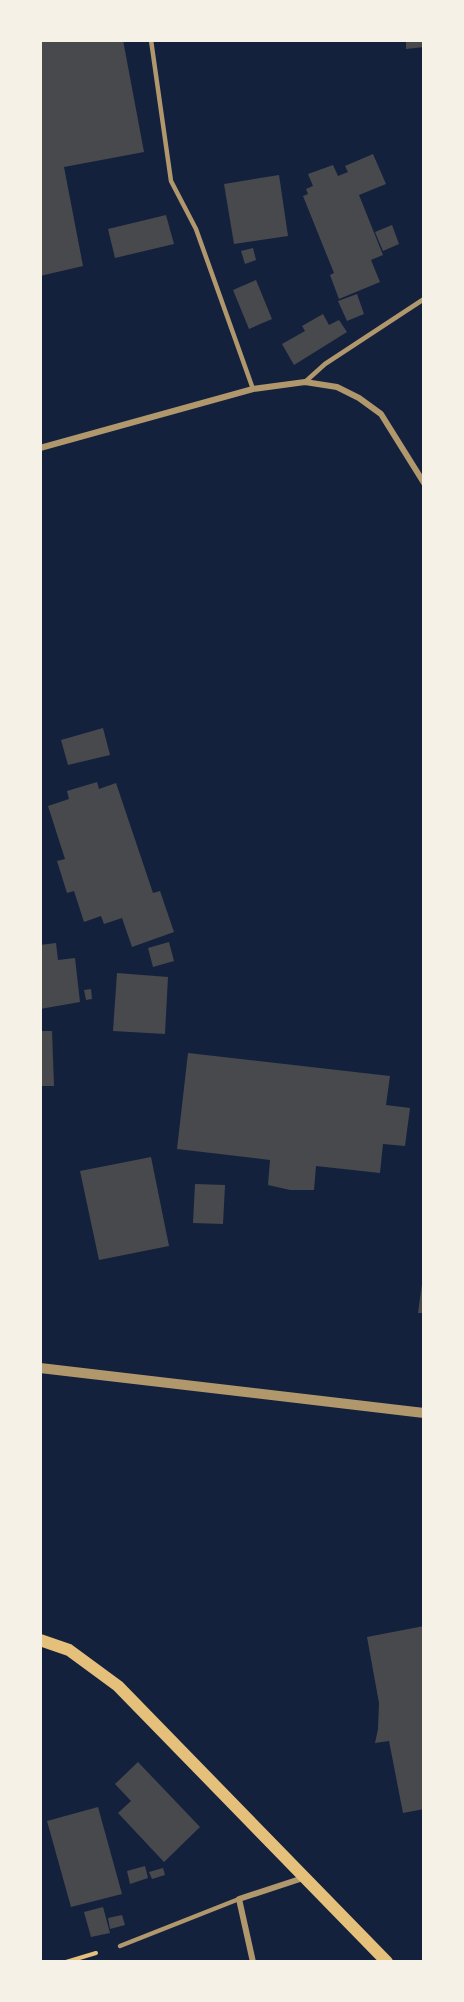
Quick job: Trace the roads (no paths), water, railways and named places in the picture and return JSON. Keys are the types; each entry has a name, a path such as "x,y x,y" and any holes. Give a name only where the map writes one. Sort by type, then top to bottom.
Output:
{"main road":[{"path":"40,1640 69,1650 118,1686 307,1877 387,1962"}],"street":[{"path":"40,448 253,389 305,382 337,387 359,398 381,414 423,483"},
{"path":"40,1368 423,1413"},
{"path":"253,1962 239,1899 307,1877"}],"lane":[{"path":"151,40 171,181 196,229 253,389"},
{"path":"305,382 325,364 423,298"},
{"path":"120,1946 239,1899"}]}
